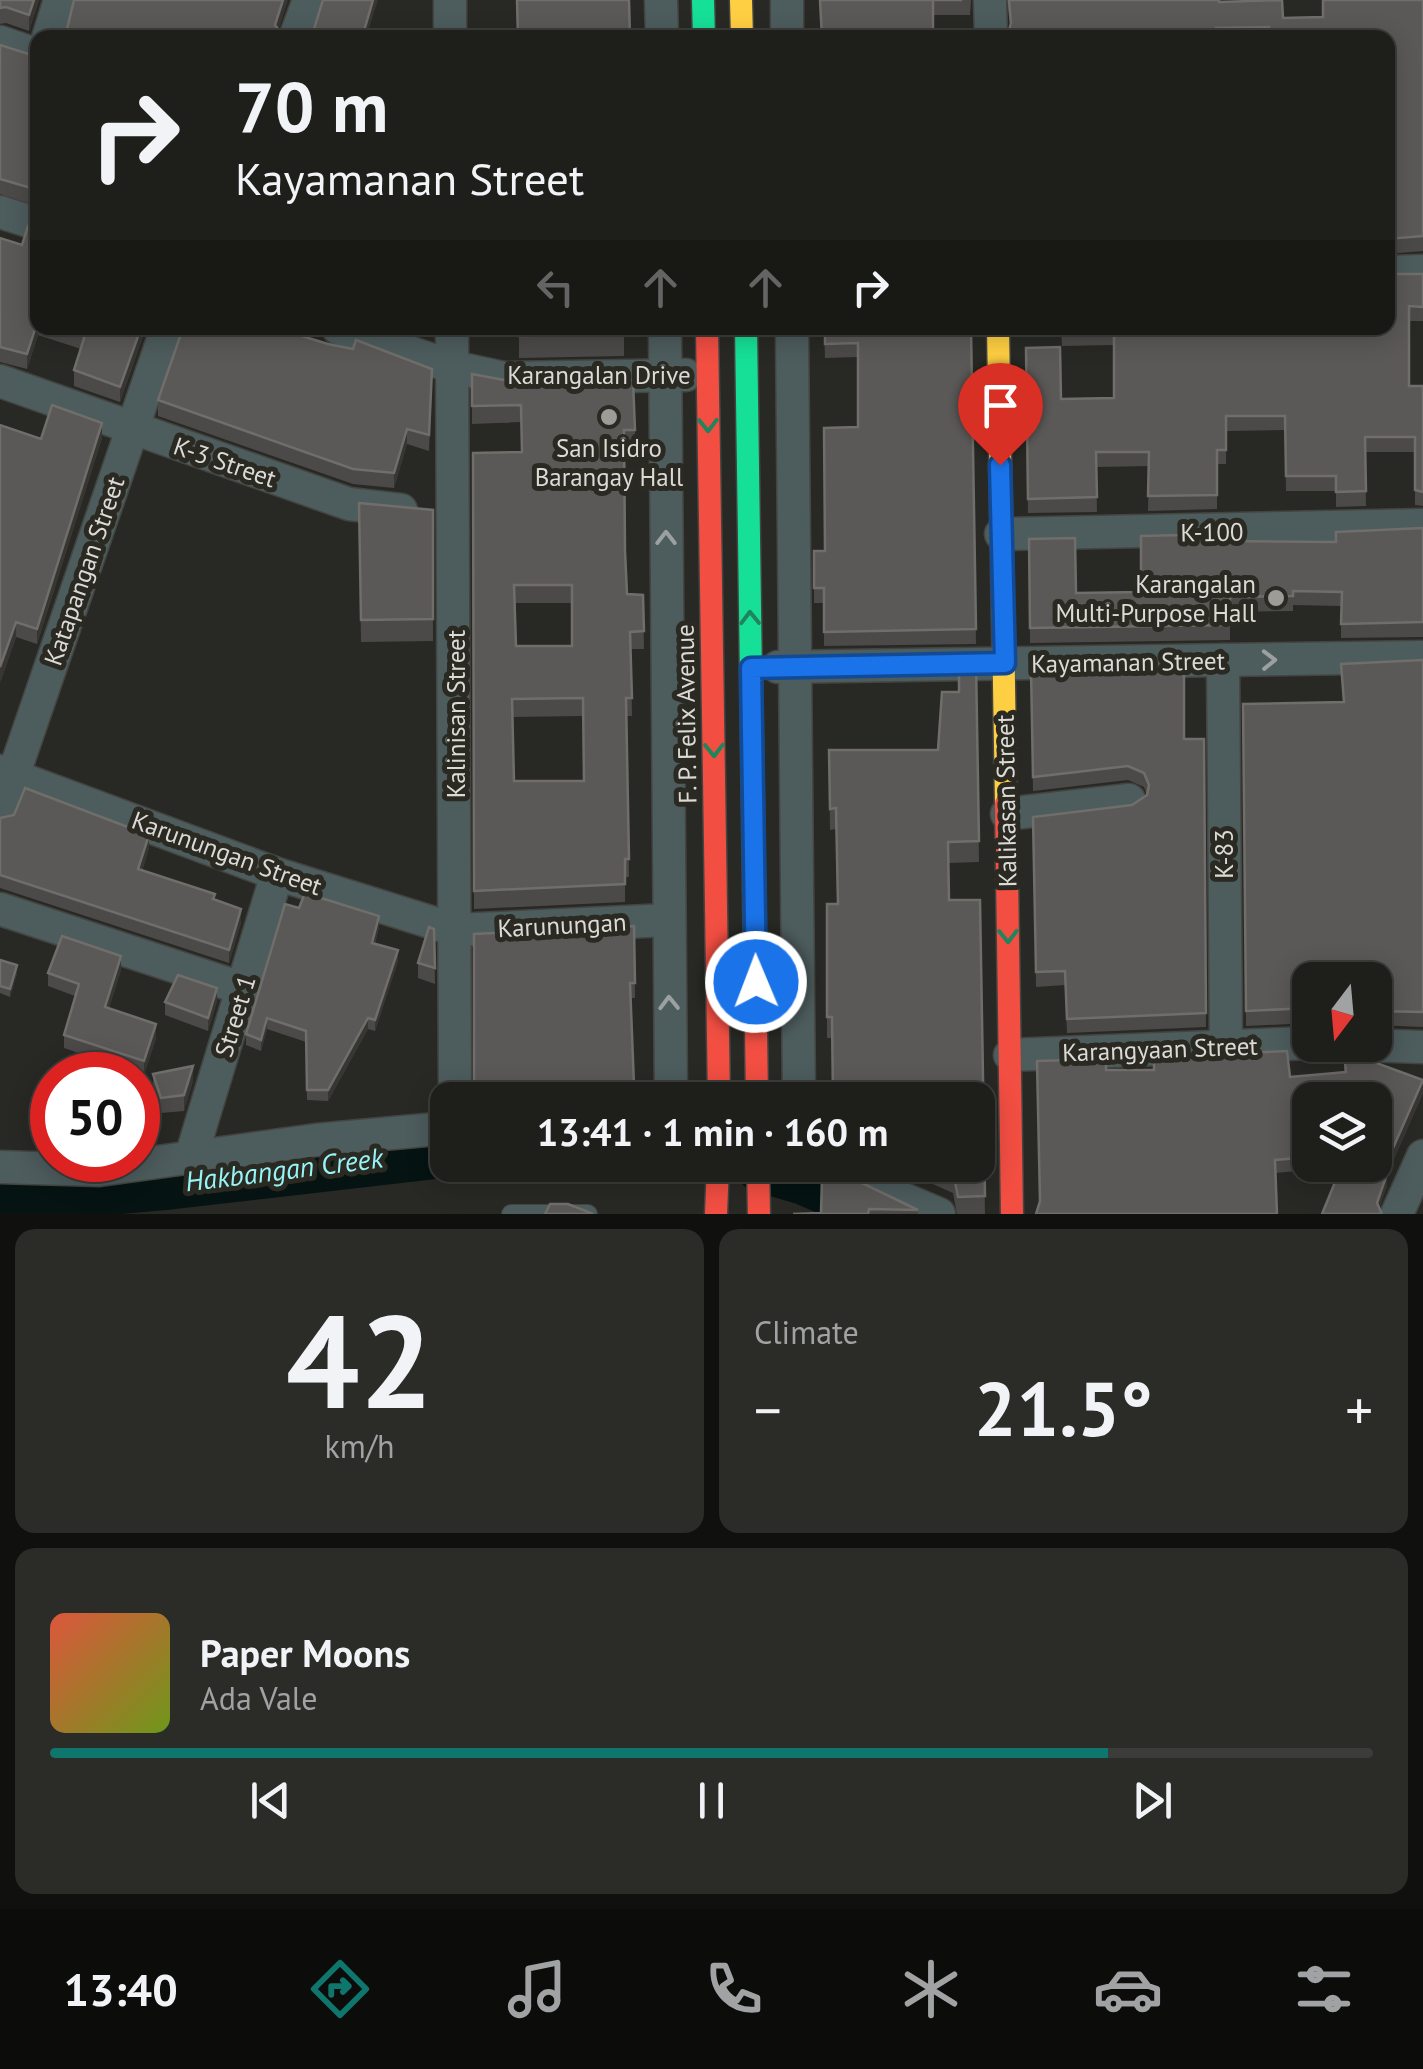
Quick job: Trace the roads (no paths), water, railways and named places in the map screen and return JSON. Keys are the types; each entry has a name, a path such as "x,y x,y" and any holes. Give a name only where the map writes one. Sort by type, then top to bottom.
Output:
{"main road":[{"path":"704,0 704,30"},
{"path":"741,0 742,30"},
{"name":"F. P. Felix Avenue","path":"707,335 720,1082"},
{"path":"746,335 757,1082"},
{"name":"Kalikasan Street","path":"998,335 1012,1214"},
{"path":"716,1214 717,1182"},
{"path":"758,1182 759,1214"}],"street":[{"path":"51,30 60,0"},
{"path":"298,30 309,0"},
{"path":"450,0 450,30"},
{"path":"661,0 662,30"},
{"path":"787,0 787,30"},
{"path":"990,0 991,30"},
{"path":"0,42 30,51"},
{"path":"0,212 30,221"},
{"path":"1395,272 1423,270"},
{"name":"Katapangan Street","path":"0,814 6,773 164,335"},
{"name":"Karangalan Drive","path":"359,335 453,367 504,378 747,374"},
{"name":"Kalinisan Street","path":"452,335 456,514 454,1082"},
{"path":"666,335 670,1082"},
{"path":"792,335 799,1082"},
{"name":"K-3 Street","path":"2,388 349,504 456,514"},
{"name":"K-100","path":"1002,534 1423,525"},
{"name":"Kayamanan Street","path":"712,668 1423,658"},
{"name":"K-83","path":"1223,660 1226,1047"},
{"name":"Karunungan Street","path":"6,773 277,874 456,930"},
{"path":"1006,814 1129,800"},
{"name":"Street 1","path":"191,1157 277,874"},
{"path":"0,909 244,989"},
{"name":"Karunungan","path":"456,930 668,920"},
{"name":"Karangyaan Street","path":"1010,1055 1292,1044"},
{"path":"1392,1046 1423,1047"},
{"path":"0,1167 99,1170 430,1130"},
{"path":"1396,1214 1423,1156"},
{"path":"864,1182 939,1214"}],"lane":[{"path":"511,1214 588,1214"}],"waterway":[{"name":"Hakbangan Creek","path":"0,1193 25,1195 170,1182 430,1152"},
{"name":"Hakbangan Creek","path":"815,1182 888,1214"}],"place":[{"name":"San Isidro Barangay Hall","path":"609,417"},
{"name":"Karangalan Multi-Purpose Hall","path":"1276,598"}]}
